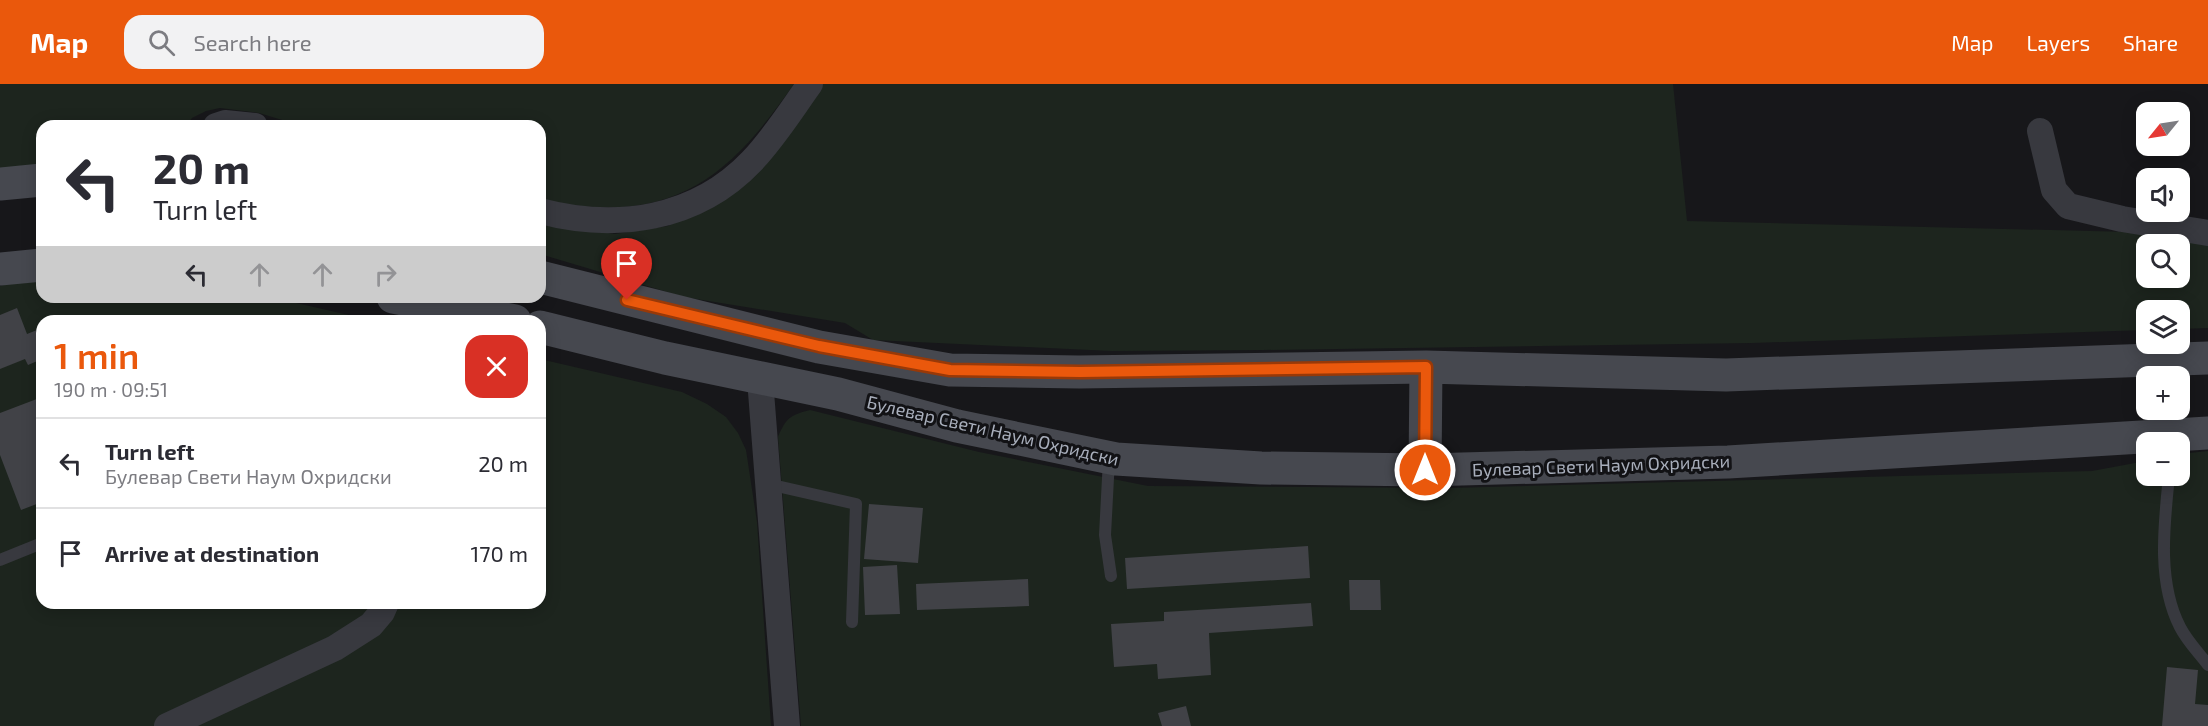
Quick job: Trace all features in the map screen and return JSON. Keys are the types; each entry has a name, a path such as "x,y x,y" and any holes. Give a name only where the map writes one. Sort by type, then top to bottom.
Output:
{"main road":[{"path":"0,184 36,181"},
{"path":"0,269 36,266"},
{"path":"546,278 819,346 950,370 1080,372 1426,367 1726,375 2208,358"},
{"path":"424,303 485,315"},
{"name":"Булевар Свети Наум Охридски","path":"546,328 665,358 838,394 957,426 1109,458 1261,468 1425,470 1728,462 2136,441"},
{"path":"1425,470 1426,367"},
{"name":"Булевар Свети Наум Охридски","path":"2190,436 2208,433"}],"street":[{"path":"546,212 595,221 624,221 671,211 702,199 731,180 753,160 810,84"},
{"path":"2040,131 2054,190 2068,206 2121,219 2208,233"},
{"path":"760,379 787,726"},
{"path":"167,726 335,648 371,625 383,609"}],"lane":[{"path":"1109,458 1105,535 1111,576"},
{"path":"768,484 856,504 852,622"},
{"path":"2168,486 2164,520 2170,601 2181,629 2208,665"},
{"path":"0,560 36,545"}],"shaded area":[{"path":"0,84 794,84 752,138 730,161 706,179 680,193 651,203 618,207 546,202 546,120 282,120 259,113 220,108 206,111 190,120 36,120 36,173 0,176"},
{"path":"823,84 1673,84 1687,221 2208,234 2208,328 2190,329 2190,300 2136,300 2136,330 1752,343 1112,351 873,340 845,323 684,297 546,256 546,226 615,234 668,226 728,197 776,149"},
{"path":"36,278 36,303 296,303 349,315 36,315 36,609 546,609 546,360 682,392 707,404 726,417 738,433 746,450 757,522 771,726 0,726 0,286"},
{"path":"810,410 979,452 1148,486 1449,488 2092,471 2136,463 2136,486 2190,486 2190,453 2208,451 2208,726 801,726 778,437 789,418"}],"building":[{"path":"17,308 27,334 36,330 36,362 28,365 25,359 0,369 0,315"},
{"path":"36,399 36,504 21,510 0,455 0,413"},
{"path":"869,504 923,508 918,563 864,559"},
{"path":"1308,546 1310,578 1127,589 1125,558"},
{"path":"897,565 900,614 865,615 863,567"},
{"path":"1028,579 1029,606 917,610 916,584"},
{"path":"1349,580 1380,580 1381,610 1350,610"},
{"path":"1311,603 1313,626 1209,633 1211,675 1158,679 1157,664 1114,667 1111,624 1164,621 1164,612"},
{"path":"2167,667 2198,670 2195,704 2208,705 2208,726 2162,726"},
{"path":"1186,706 1191,726 1162,726 1158,713"}],"route":[{"path":"627,300 819,346 950,370 1080,372 1426,367 1425,470"}]}
